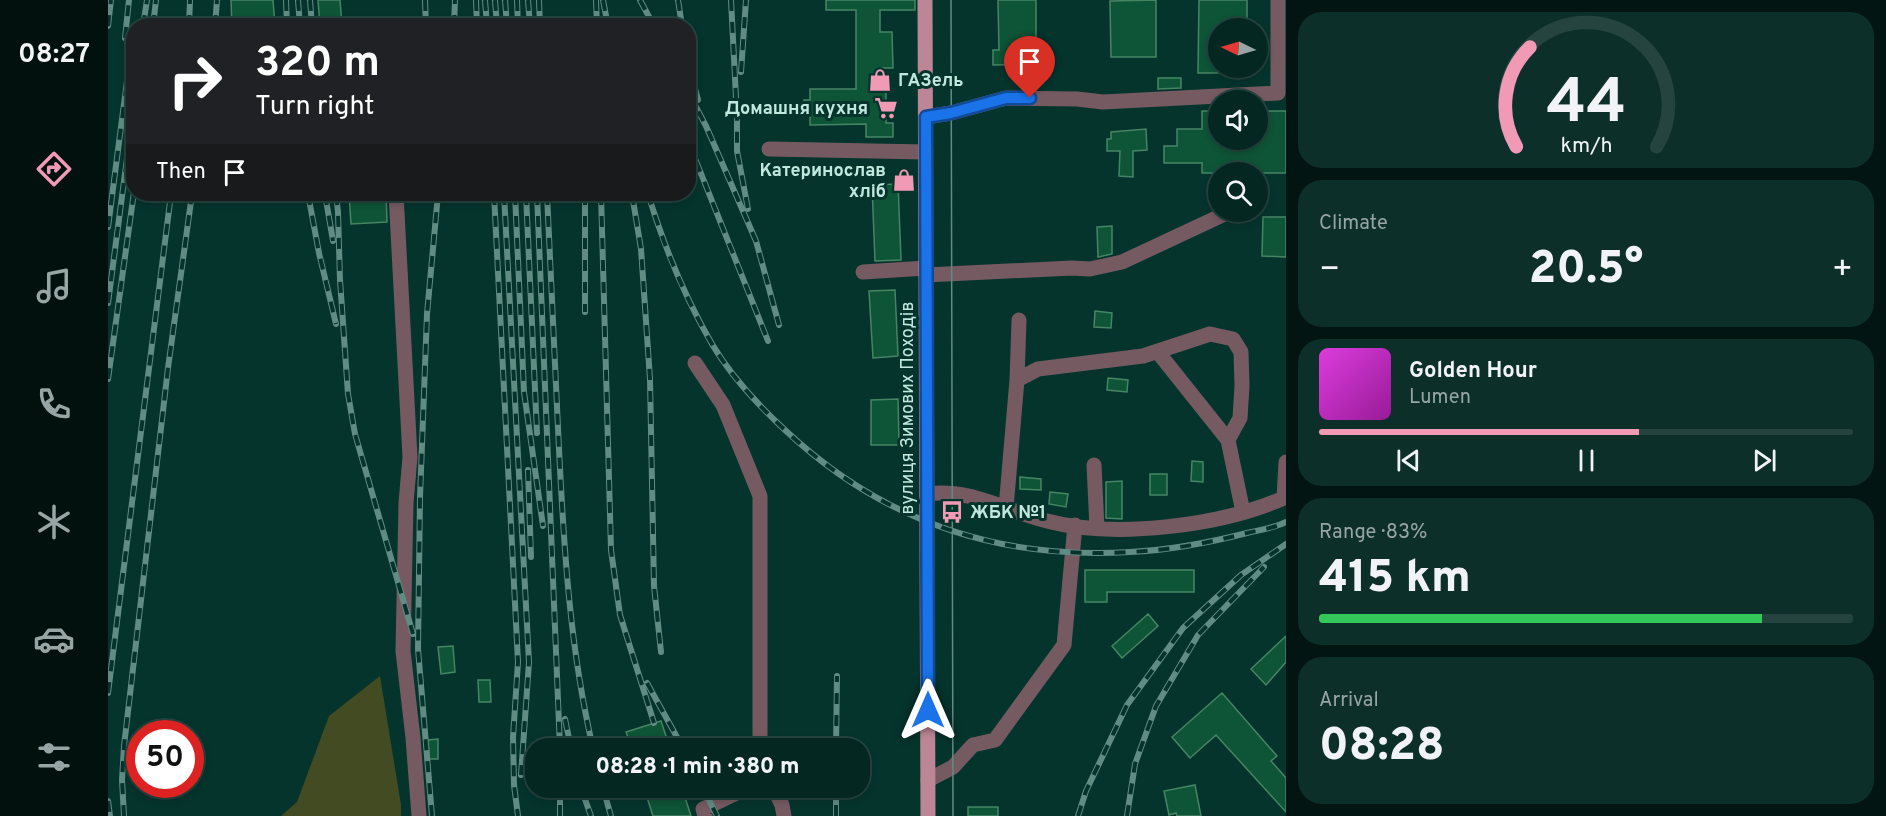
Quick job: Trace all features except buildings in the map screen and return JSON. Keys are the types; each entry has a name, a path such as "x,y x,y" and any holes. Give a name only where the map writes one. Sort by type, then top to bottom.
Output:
{"main road":[{"name":"вулиця Зимових Походів","path":"925,0 928,816"}],"street":[{"path":"926,117 951,113 1006,98 1077,99 1103,102 1278,93 1278,0"},
{"path":"769,149 926,152"},
{"path":"396,201 410,457 406,503 403,651 419,816"},
{"path":"863,272 1090,268 1122,262 1208,222"},
{"path":"1006,508 1017,380 1019,321"},
{"path":"1017,380 1038,369 1143,356 1210,334 1233,339 1241,352 1242,386 1240,418 1228,440"},
{"path":"1157,351 1228,440 1243,512"},
{"path":"695,363 723,405 760,496 760,738"},
{"path":"927,494 961,493 1048,522 1097,528 1141,529 1184,525 1243,512 1285,497 1286,462"},
{"path":"1094,465 1097,528"},
{"path":"928,780 953,767 974,745 995,740 1064,645 1075,525"},
{"path":"705,816 703,809 726,798"},
{"path":"779,798 784,816"}],"green space":[{"path":"380,676 401,816 281,816 297,802 329,716"}],"tram line":[{"path":"951,0 953,816"}],"railway":[{"path":"108,26 111,0"},
{"path":"127,18 129,0"},
{"path":"144,18 147,0"},
{"path":"154,18 156,0"},
{"path":"189,18 190,0"},
{"path":"216,18 217,0"},
{"path":"286,0 287,18"},
{"path":"298,0 299,18"},
{"path":"310,0 311,18"},
{"path":"425,0 426,18"},
{"path":"454,18 455,0"},
{"path":"476,0 477,18"},
{"path":"485,0 486,18"},
{"path":"495,0 496,18"},
{"path":"505,0 506,18"},
{"path":"517,0 518,18"},
{"path":"528,0 529,18"},
{"path":"539,0 540,18"},
{"path":"596,0 597,18"},
{"path":"603,0 606,18"},
{"path":"640,0 650,18"},
{"path":"678,0 681,18"},
{"path":"731,0 737,151 748,209"},
{"path":"741,72 746,0"},
{"path":"125,38 126,28"},
{"path":"108,227 126,89"},
{"path":"696,92 698,100"},
{"path":"696,107 756,241 779,325"},
{"path":"696,161 768,341"},
{"path":"108,303 126,166"},
{"path":"108,379 133,201"},
{"path":"108,693 170,201"},
{"path":"124,816 122,780 124,746 168,368 191,201"},
{"path":"309,201 336,324"},
{"path":"326,201 333,241"},
{"path":"337,201 348,394 355,434 413,634"},
{"path":"432,816 418,649 420,497 427,314 437,201"},
{"path":"494,201 518,662 513,737 514,785 518,816"},
{"path":"504,201 529,662 521,775"},
{"path":"515,201 524,392 543,526"},
{"path":"526,201 537,433"},
{"path":"537,201 560,738"},
{"path":"547,201 566,562 573,637 591,738"},
{"path":"585,201 585,312"},
{"path":"601,201 611,550 620,615 654,723"},
{"path":"633,201 641,249 650,379 654,586 661,652"},
{"path":"650,201 668,252 692,308 719,356 736,379 785,430 822,462 861,489 902,511 944,528 988,541 1034,549 1081,553 1174,548 1232,537 1286,522"},
{"path":"528,470 531,557"},
{"path":"1078,816 1086,791 1127,705 1183,628 1241,575 1286,544"},
{"path":"1127,816 1135,764 1156,706 1198,635 1264,567"},
{"path":"836,738 837,676"},
{"path":"647,683 677,738"},
{"path":"565,719 569,738"},
{"path":"560,798 560,816"},
{"path":"585,798 591,816"},
{"path":"606,798 611,816"},
{"path":"708,798 717,816"},
{"path":"836,798 836,816"},
{"path":"108,801 110,816"}],"place":[{"name":"ГАЗель","path":"880,80"},
{"name":"Домашня кухня","path":"886,108"},
{"name":"Катеринослав хліб","path":"904,180"},
{"name":"ЖБК №1","path":"952,512"}],"route":[{"path":"928,710 926,117 951,113 1006,98 1030,98"}]}
